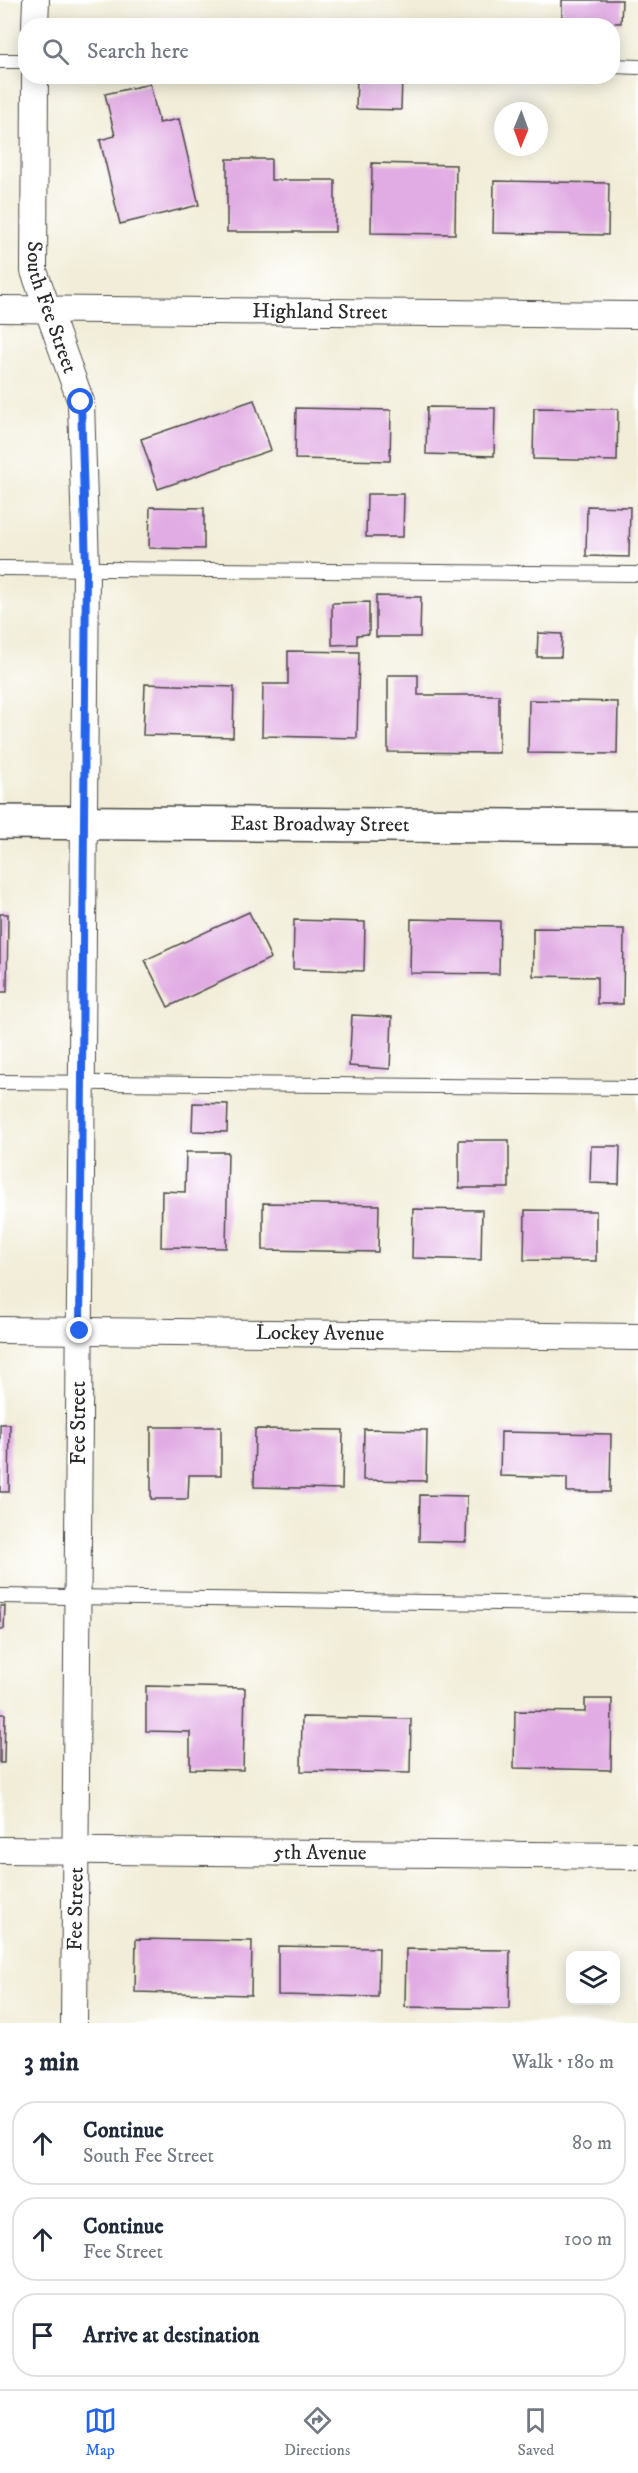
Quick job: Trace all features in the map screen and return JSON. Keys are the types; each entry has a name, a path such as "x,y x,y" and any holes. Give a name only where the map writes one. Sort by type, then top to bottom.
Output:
{"street":[{"path":"35,18 36,0"},
{"name":"South Fee Street","path":"35,84 34,271 50,309 81,402 86,567 84,823"},
{"name":"Highland Street","path":"0,309 638,315"},
{"name":"East Broadway Street","path":"0,822 638,826"},
{"name":"Fee Street","path":"74,2023 84,823"},
{"name":"Lockey Avenue","path":"0,1330 638,1337"},
{"name":"5th Avenue","path":"0,1850 638,1856"}],"lane":[{"path":"0,61 18,61"},
{"path":"620,66 638,67"},
{"path":"0,568 86,567 638,574"},
{"path":"0,1082 638,1088"},
{"path":"0,1596 638,1605"}],"building":[{"path":"562,0 622,0 621,23 620,18 562,18"},
{"path":"150,84 159,123 179,119 199,205 120,224 100,140 115,136 105,94"},
{"path":"357,84 402,84 401,110 356,109"},
{"path":"227,159 271,159 271,180 335,180 335,232 227,232"},
{"path":"372,163 456,165 455,234 371,233"},
{"path":"494,181 609,183 608,235 493,233"},
{"path":"254,400 271,450 158,489 141,439"},
{"path":"427,407 495,408 494,456 426,454"},
{"path":"296,408 391,410 390,461 295,459"},
{"path":"534,408 618,409 617,461 533,459"},
{"path":"367,494 404,494 403,537 366,537"},
{"path":"587,506 630,507 629,557 586,556"},
{"path":"150,507 204,508 204,549 149,548"},
{"path":"376,596 421,597 420,637 376,637"},
{"path":"369,602 369,634 357,635 357,644 332,645 332,603"},
{"path":"538,633 562,634 561,657 537,657"},
{"path":"288,651 359,652 357,738 262,736 263,684 288,684"},
{"path":"388,675 418,675 418,695 499,695 499,753 388,752"},
{"path":"145,684 234,687 233,737 143,735"},
{"path":"529,700 618,702 617,754 528,753"},
{"path":"249,912 271,958 168,1007 145,960"},
{"path":"0,914 8,914 7,992 0,992"},
{"path":"411,919 500,921 499,974 410,973"},
{"path":"294,920 365,922 364,971 293,969"},
{"path":"533,928 624,929 623,1004 597,1004 597,977 533,976"},
{"path":"352,1015 392,1017 390,1069 349,1066"},
{"path":"193,1103 228,1104 227,1132 192,1131"},
{"path":"459,1140 509,1140 509,1188 459,1188"},
{"path":"591,1146 620,1146 619,1184 590,1183"},
{"path":"186,1152 228,1152 226,1248 161,1247 162,1191 185,1192"},
{"path":"263,1203 379,1205 378,1252 263,1250"},
{"path":"413,1209 482,1210 481,1260 412,1258"},
{"path":"525,1210 596,1211 596,1261 524,1260"},
{"path":"0,1424 10,1424 9,1492 0,1492"},
{"path":"151,1427 221,1427 221,1475 189,1475 188,1499 151,1499"},
{"path":"255,1429 343,1430 342,1489 254,1487"},
{"path":"364,1429 427,1430 426,1481 363,1480"},
{"path":"501,1432 611,1434 610,1492 567,1492 567,1478 500,1476"},
{"path":"420,1495 467,1496 466,1542 419,1541"},
{"path":"0,1606 5,1606 4,1629 0,1629"},
{"path":"146,1686 245,1688 243,1770 190,1769 190,1732 146,1731"},
{"path":"585,1699 612,1699 611,1770 514,1768 515,1711 585,1712"},
{"path":"0,1714 5,1714 4,1763 0,1763"},
{"path":"302,1717 411,1719 410,1773 301,1771"},
{"path":"136,1939 252,1941 251,1995 135,1992"},
{"path":"278,1946 379,1948 378,1997 278,1995"},
{"path":"406,1949 510,1950 509,2009 405,2007"}],"route":[{"path":"80,1331 86,567 81,402"}]}
